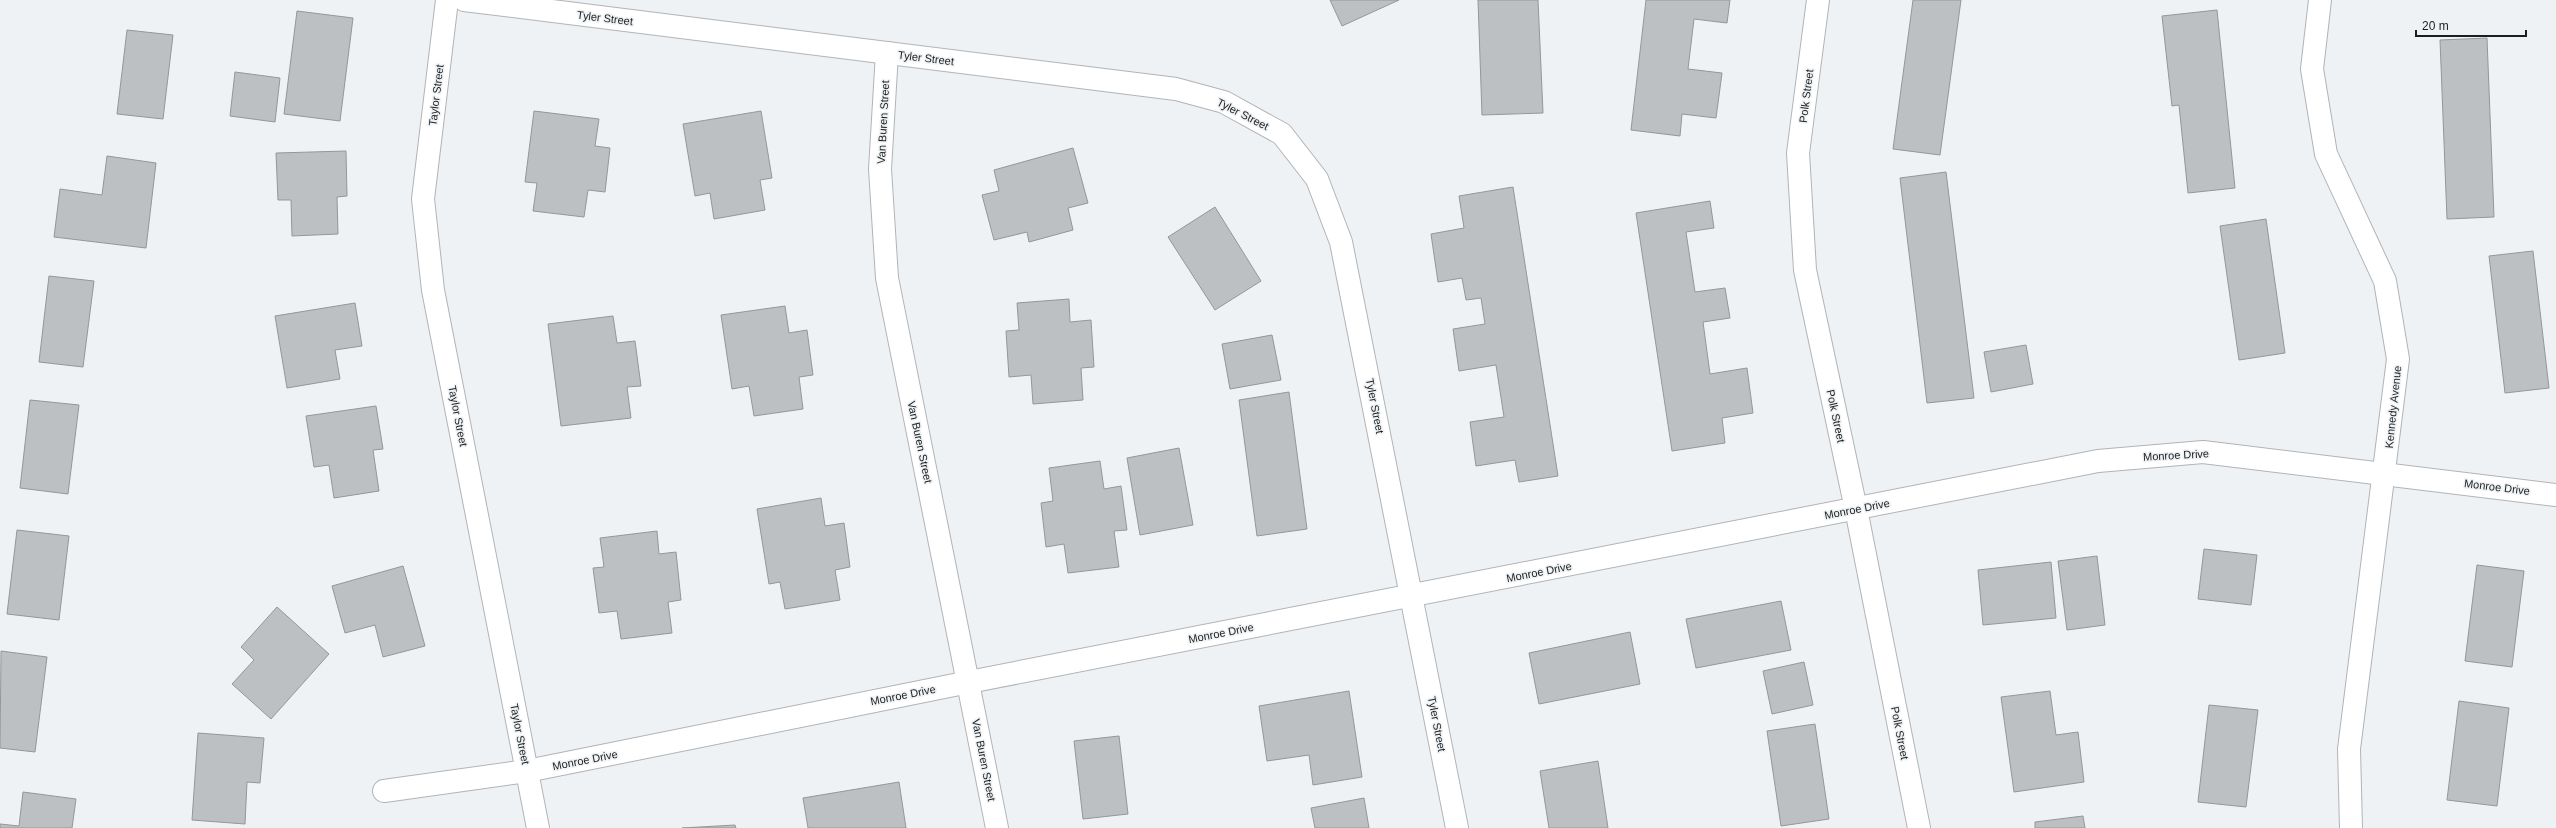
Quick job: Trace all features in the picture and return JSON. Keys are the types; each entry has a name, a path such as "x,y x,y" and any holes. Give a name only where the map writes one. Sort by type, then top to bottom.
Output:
{"street":[{"name":"Taylor Street","path":"447,0 423,200 434,290 538,828"},
{"name":"Tyler Street","path":"464,0 1176,89 1224,102 1282,134 1317,179 1341,242 1413,596 1458,828"},
{"name":"Polk Street","path":"1818,0 1798,153 1805,270 1856,509 1919,828"},
{"name":"Kennedy Avenue","path":"2320,0 2312,69 2326,154 2385,281 2398,359 2386,473 2349,749 2351,828"},
{"name":"Van Buren Street","path":"887,53 880,169 886,278 969,682 997,828"},
{"name":"Monroe Drive","path":"384,791 527,771 969,682 2098,461 2203,452 2386,473 2556,495"}],"building":[{"path":"1330,0 1399,0 1342,26"},
{"path":"1478,0 1538,0 1543,113 1482,115"},
{"path":"1646,0 1730,0 1727,23 1694,19 1688,69 1722,73 1716,118 1682,114 1680,136 1631,130"},
{"path":"1913,0 1961,0 1940,155 1893,149"},
{"path":"2217,10 2235,188 2188,193 2179,105 2172,106 2162,16"},
{"path":"297,11 353,18 340,121 284,114"},
{"path":"127,30 173,35 163,119 117,114"},
{"path":"2487,38 2494,217 2447,219 2440,40"},
{"path":"235,72 280,78 275,122 230,116"},
{"path":"534,111 599,119 595,146 610,148 605,192 588,190 584,217 533,211 537,183 525,182"},
{"path":"761,111 772,178 760,180 765,210 714,219 710,193 695,196 683,124"},
{"path":"1073,148 1088,203 1068,208 1073,230 1029,242 1027,232 994,240 982,195 999,191 994,170"},
{"path":"346,151 347,196 337,197 338,234 292,236 291,200 278,200 276,153"},
{"path":"107,156 156,163 146,248 54,237 60,189 102,195"},
{"path":"1946,172 1974,398 1927,403 1900,178"},
{"path":"1513,187 1558,476 1519,482 1515,460 1476,466 1470,422 1504,417 1496,365 1459,371 1453,329 1485,324 1481,298 1466,300 1462,278 1438,282 1431,234 1464,228 1459,196"},
{"path":"1710,201 1714,228 1686,232 1695,292 1725,288 1730,318 1703,322 1710,374 1747,368 1753,413 1722,418 1725,443 1672,451 1636,213"},
{"path":"1215,207 1261,281 1215,310 1168,237"},
{"path":"2266,219 2285,353 2239,360 2220,226"},
{"path":"2533,251 2549,388 2505,393 2489,256"},
{"path":"49,276 94,281 83,367 39,362"},
{"path":"1069,299 1070,322 1091,320 1094,367 1081,368 1083,400 1033,404 1031,375 1009,377 1006,331 1019,330 1017,303"},
{"path":"355,303 362,346 335,350 340,379 287,388 275,316"},
{"path":"785,306 789,333 807,330 813,375 799,377 803,409 754,416 749,386 732,389 721,315"},
{"path":"613,316 617,343 635,341 641,386 627,387 631,418 561,426 548,324"},
{"path":"1272,335 1281,380 1230,389 1222,344"},
{"path":"2026,345 2033,384 1991,392 1984,352"},
{"path":"1289,392 1307,529 1257,536 1239,400"},
{"path":"30,400 79,405 68,494 20,488"},
{"path":"376,406 383,449 373,450 379,491 334,498 329,465 314,467 306,416"},
{"path":"1179,448 1193,525 1140,535 1127,458"},
{"path":"1100,461 1104,489 1121,486 1127,530 1114,531 1119,567 1068,573 1064,544 1046,547 1041,503 1053,501 1049,468"},
{"path":"821,498 825,526 844,523 850,567 835,570 840,600 785,609 780,582 769,584 757,509"},
{"path":"17,530 69,536 59,620 7,614"},
{"path":"657,531 659,554 676,552 681,600 668,602 672,633 621,639 617,611 599,613 593,568 604,567 600,538"},
{"path":"2204,549 2257,555 2251,605 2198,599"},
{"path":"2097,556 2105,625 2067,630 2058,561"},
{"path":"2051,562 2056,618 1983,625 1978,570"},
{"path":"2477,565 2524,571 2512,667 2465,661"},
{"path":"403,566 425,646 383,657 375,625 345,633 332,586"},
{"path":"1781,601 1791,650 1696,668 1686,619"},
{"path":"277,607 329,654 271,719 232,684 254,660 241,647"},
{"path":"1630,632 1640,684 1539,704 1529,653"},
{"path":"1,651 47,657 35,752 0,748"},
{"path":"1804,662 1813,705 1772,714 1763,671"},
{"path":"1349,691 1362,777 1313,785 1309,755 1267,761 1259,706"},
{"path":"2050,691 2056,735 2078,732 2084,782 2014,792 2001,697"},
{"path":"2459,701 2509,708 2497,806 2447,800"},
{"path":"2209,705 2258,710 2246,807 2198,802"},
{"path":"1815,724 1829,819 1781,826 1767,731"},
{"path":"198,733 264,738 260,783 247,782 245,824 192,820"},
{"path":"1119,736 1128,814 1083,819 1074,741"},
{"path":"1598,761 1608,828 1549,828 1540,771"},
{"path":"899,782 906,828 808,828 803,798"},
{"path":"23,792 76,799 72,828 0,828 0,824 19,826"},
{"path":"1364,798 1369,828 1315,828 1311,808"},
{"path":"2083,816 2085,828 2035,828 2035,822"},
{"path":"735,825 736,828 682,828"}]}
